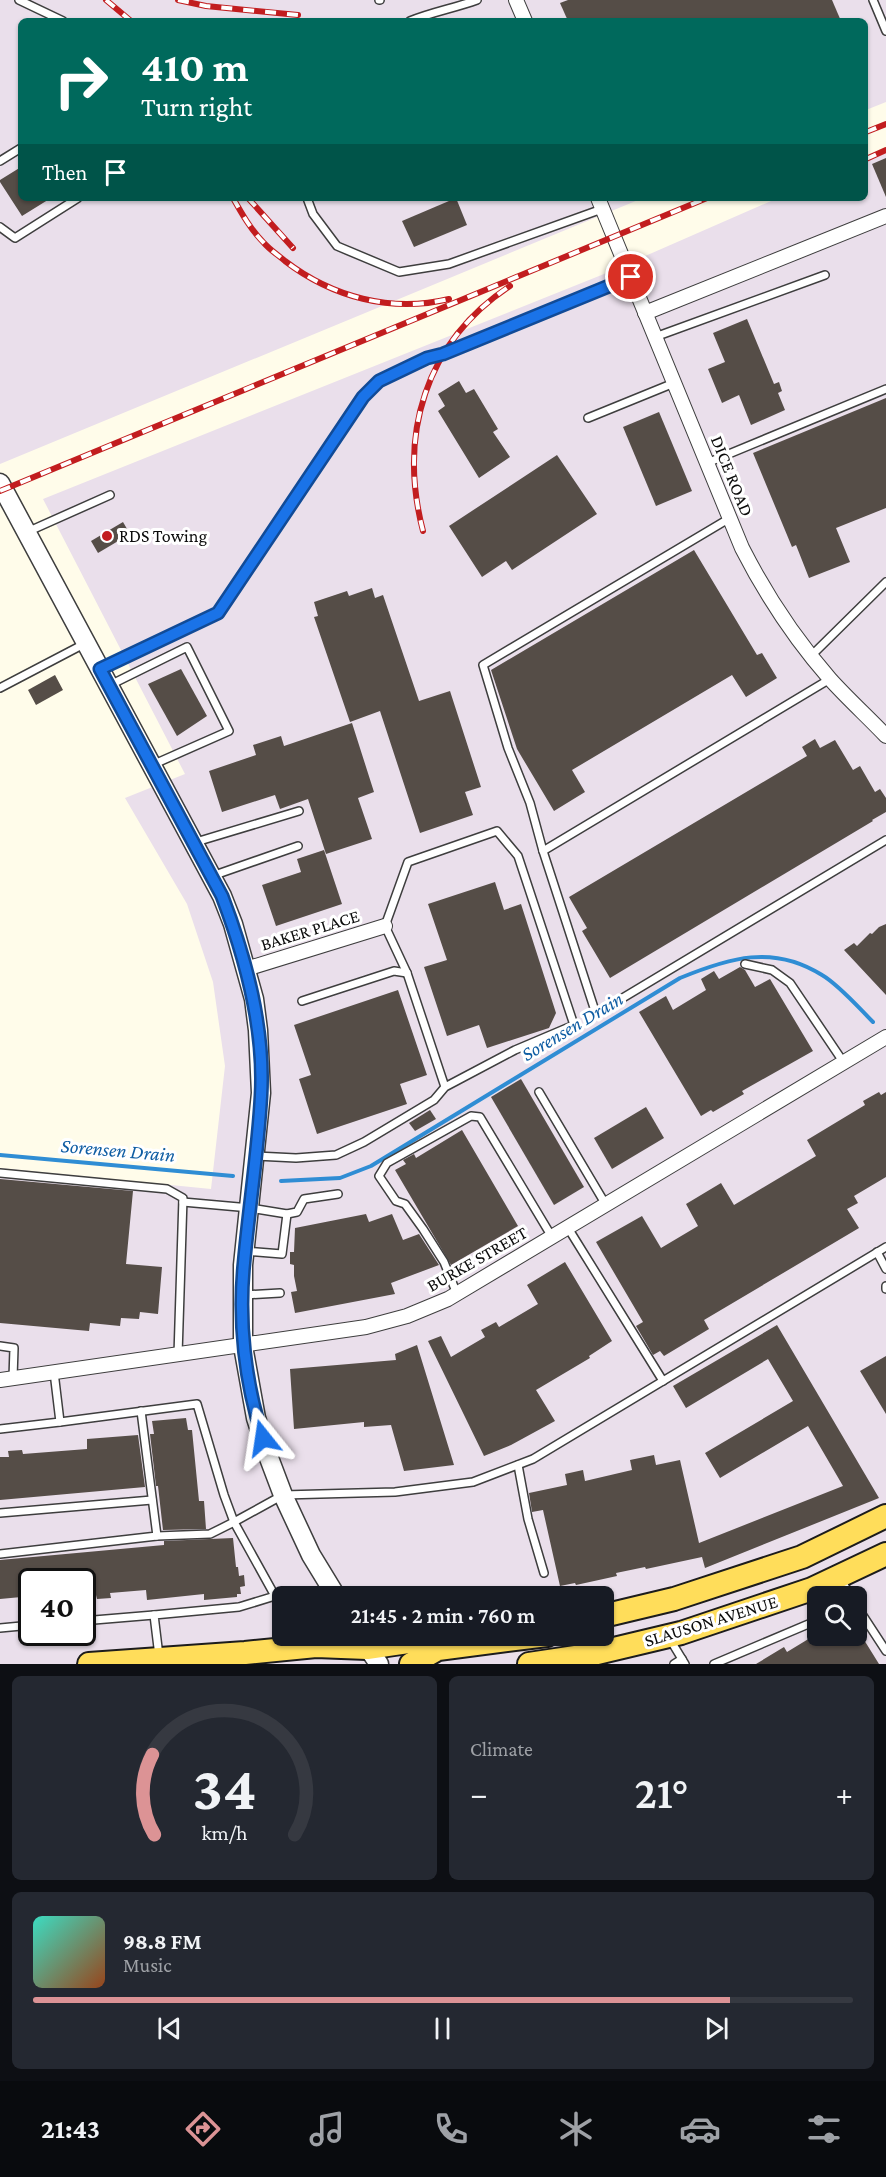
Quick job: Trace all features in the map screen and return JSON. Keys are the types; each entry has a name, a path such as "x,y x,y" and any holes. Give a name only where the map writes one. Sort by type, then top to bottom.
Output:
{"main road":[{"name":"SLAUSON AVENUE","path":"614,1613 674,1599 802,1557 886,1516"},
{"name":"SLAUSON AVENUE","path":"529,1664 557,1662 668,1636 812,1589 886,1554"},
{"path":"89,1664 316,1646 368,1649 387,1646"},
{"path":"411,1664 438,1649 461,1646"},
{"path":"330,1664 368,1649"}],"street":[{"path":"516,0 524,18"},
{"name":"DICE ROAD","path":"600,203 730,518 760,583 789,628 830,679 886,736"},
{"path":"645,313 886,216"},
{"path":"0,483 212,876 233,924 254,999 261,1093 245,1251 243,1346 256,1418 283,1495 330,1586"},
{"name":"BAKER PLACE","path":"246,969 385,926"},
{"name":"BURKE STREET","path":"7,1379 366,1327 407,1316 457,1294 886,1037"}],"lane":[{"path":"19,0 57,18"},
{"path":"418,18 477,0"},
{"path":"873,0 886,31"},
{"path":"0,161 18,150"},
{"path":"0,226 15,238 73,201"},
{"path":"308,201 313,214 337,246 399,272 449,264 600,203"},
{"path":"655,337 825,275"},
{"path":"100,669 218,613 363,397 379,381 427,358 443,354 631,277"},
{"path":"588,418 674,383"},
{"path":"707,463 886,389"},
{"path":"26,532 110,495"},
{"path":"730,518 483,665 507,748 530,803 543,851 596,1014 886,840"},
{"path":"812,656 886,582"},
{"path":"0,688 86,642"},
{"path":"109,685 188,647 229,730 152,765"},
{"path":"543,851 830,679"},
{"path":"194,843 300,811"},
{"path":"256,1156 296,1158 336,1155 364,1142 434,1100 445,1087 515,1050 574,1025 518,856 497,831 408,862 385,926 408,973 445,1087"},
{"path":"212,876 298,846"},
{"path":"745,964 772,970 789,983 844,1063"},
{"path":"302,1001 394,971 408,973"},
{"path":"539,1092 606,1205"},
{"path":"457,1294 444,1262 423,1229 405,1204 396,1201 379,1176 387,1163 427,1139 471,1116 480,1117 552,1237"},
{"path":"0,1173 166,1189 183,1198 178,1355"},
{"path":"183,1202 287,1214 297,1212 304,1199 338,1194"},
{"path":"245,1251 282,1254 287,1214"},
{"path":"568,1227 663,1381"},
{"path":"0,1554 157,1536 210,1534 283,1495 395,1492 472,1482 534,1459 886,1247"},
{"path":"877,1252 886,1269"},
{"path":"243,1294 280,1293"},
{"path":"0,1346 14,1348 7,1379"},
{"path":"54,1372 60,1422"},
{"path":"0,1429 197,1404 234,1522 275,1596 239,1607 96,1620"},
{"path":"141,1411 157,1536"},
{"path":"518,1465 528,1520 544,1573"},
{"path":"0,1512 152,1500"},
{"path":"838,1577 844,1586"},
{"path":"154,1615 159,1658"},
{"path":"867,1622 886,1651"},
{"path":"714,1664 807,1625"},
{"path":"0,1628 18,1627"},
{"path":"668,1636 684,1662 674,1664"}],"shaded area":[{"path":"0,0 886,0 886,102 868,109 868,18 18,18 18,201 636,201 0,464"},
{"path":"886,151 886,1664 0,1664 0,1168 211,1189 225,1066 213,982 187,904 125,798 185,774 43,499 604,274 771,201 868,201 868,159"}],"building":[{"path":"568,0 832,0 840,18 567,18 560,3"},
{"path":"886,158 886,197 872,164"},
{"path":"18,169 18,201 46,201 22,216 0,180"},
{"path":"449,201 457,201 467,225 414,247 402,221"},
{"path":"747,319 774,384 779,382 782,391 778,393 785,410 751,425 739,395 722,403 708,369 725,362 713,333"},
{"path":"459,381 466,393 474,389 498,429 493,432 510,457 479,478 438,411 445,406 438,394"},
{"path":"886,398 886,508 836,528 850,562 809,578 796,545 792,547 753,453"},
{"path":"659,412 692,491 656,506 623,427"},
{"path":"557,455 597,514 512,570 506,561 482,577 449,526"},
{"path":"123,522 130,534 98,553 91,541"},
{"path":"694,550 757,655 762,653 777,678 746,697 732,675 572,770 585,792 554,811 517,749 491,670"},
{"path":"372,588 375,598 383,595 419,701 450,691 481,787 465,792 473,815 420,833 380,711 350,722 314,617 318,616 314,602 347,591 349,596"},
{"path":"181,669 207,716 177,736 148,684"},
{"path":"55,675 63,690 36,705 28,690"},
{"path":"352,723 374,792 358,798 372,839 326,854 308,799 280,809 275,795 222,812 209,771 256,755 253,745 281,736 284,746"},
{"path":"815,739 820,748 835,740 853,770 860,766 875,792 880,789 886,798 886,812 610,978 582,931 587,928 569,897 807,756 802,747"},
{"path":"324,850 342,904 276,926 262,885 301,872 297,859"},
{"path":"495,882 504,910 521,904 556,1013 549,1028 487,1048 479,1025 447,1036 424,967 447,960 428,904"},
{"path":"886,924 886,995 844,950 854,943 857,946 870,933 872,934"},
{"path":"740,967 745,970 755,987 770,979 813,1051 742,1091 744,1094 713,1112 711,1110 701,1116 639,1012 666,996 673,1010 706,990 701,979 714,971 719,979"},
{"path":"398,990 427,1075 400,1084 407,1104 317,1134 299,1079 311,1075 294,1025"},
{"path":"521,1079 584,1187 554,1205 491,1097"},
{"path":"879,1092 881,1095 886,1092 886,1177 854,1196 858,1203 847,1209 859,1228 704,1320 709,1329 664,1356 660,1351 653,1355 636,1326 643,1322 596,1242 642,1216 661,1248 698,1226 686,1204 721,1183 734,1205 816,1156 807,1140 865,1105 863,1101"},
{"path":"646,1107 664,1138 612,1169 594,1138"},
{"path":"430,1110 436,1119 415,1131 409,1123"},
{"path":"462,1130 518,1226 451,1265 395,1170 406,1164 403,1160 414,1154 416,1158"},
{"path":"0,1179 133,1191 126,1264 162,1267 158,1314 140,1312 139,1319 121,1318 120,1326 90,1323 89,1331 0,1323"},
{"path":"366,1214 369,1222 392,1214 403,1240 419,1234 439,1265 391,1283 395,1294 295,1313 291,1292 297,1291 294,1265 290,1264 290,1252 294,1252 295,1228"},
{"path":"565,1262 612,1341 589,1356 590,1358 536,1390 555,1421 511,1445 484,1456 428,1341 441,1336 451,1357 485,1337 481,1330 496,1322 499,1327 538,1304 527,1285"},
{"path":"777,1325 879,1498 705,1568 702,1557 616,1573 617,1576 576,1585 575,1583 560,1586 543,1510 532,1512 529,1493 567,1485 565,1474 583,1470 585,1481 632,1470 630,1460 654,1455 656,1465 680,1460 699,1543 843,1486 808,1426 720,1478 705,1453 793,1401 768,1359 686,1408 673,1386"},
{"path":"417,1345 454,1465 404,1471 391,1425 364,1427 364,1422 294,1429 290,1369 396,1360 395,1354"},
{"path":"886,1356 886,1414 860,1371"},
{"path":"186,1418 188,1430 192,1430 199,1501 204,1501 206,1529 163,1530 150,1434 154,1434 152,1421"},
{"path":"138,1435 145,1487 0,1500 0,1457 9,1457 8,1451 22,1450 23,1454 87,1449 87,1439"},
{"path":"233,1538 236,1567 238,1567 239,1576 244,1575 245,1586 240,1587 241,1594 237,1594 237,1597 204,1600 204,1594 147,1600 146,1590 110,1593 111,1598 97,1599 96,1568 18,1568 18,1597 0,1599 0,1560 164,1545 164,1541"},
{"path":"807,1640 807,1646 867,1645 879,1664 756,1664 784,1647 787,1652"}],"waterway":[{"name":"Sorensen Drain","path":"281,1181 340,1178 371,1166 680,978 734,960 768,957 804,965 835,984 873,1022"},
{"name":"Sorensen Drain","path":"0,1155 233,1176"}],"railway":[{"path":"106,0 127,18"},
{"path":"178,0 206,6 298,15"},
{"path":"868,131 886,124"},
{"path":"868,158 886,150"},
{"path":"235,201 266,246 303,274 322,284 342,293 384,303 427,303 449,299"},
{"path":"251,201 293,248"},
{"path":"0,491 700,201"},
{"path":"423,531 416,495 414,460 417,426 425,394 439,363 457,334 481,309 510,286"}],"place":[{"name":"RDS Towing","path":"107,536"}],"route":[{"path":"263,1438 256,1418 243,1346 243,1265 261,1093 254,999 233,924 222,896 100,669 218,613 363,397 379,381 427,358 443,354 631,277"}]}
